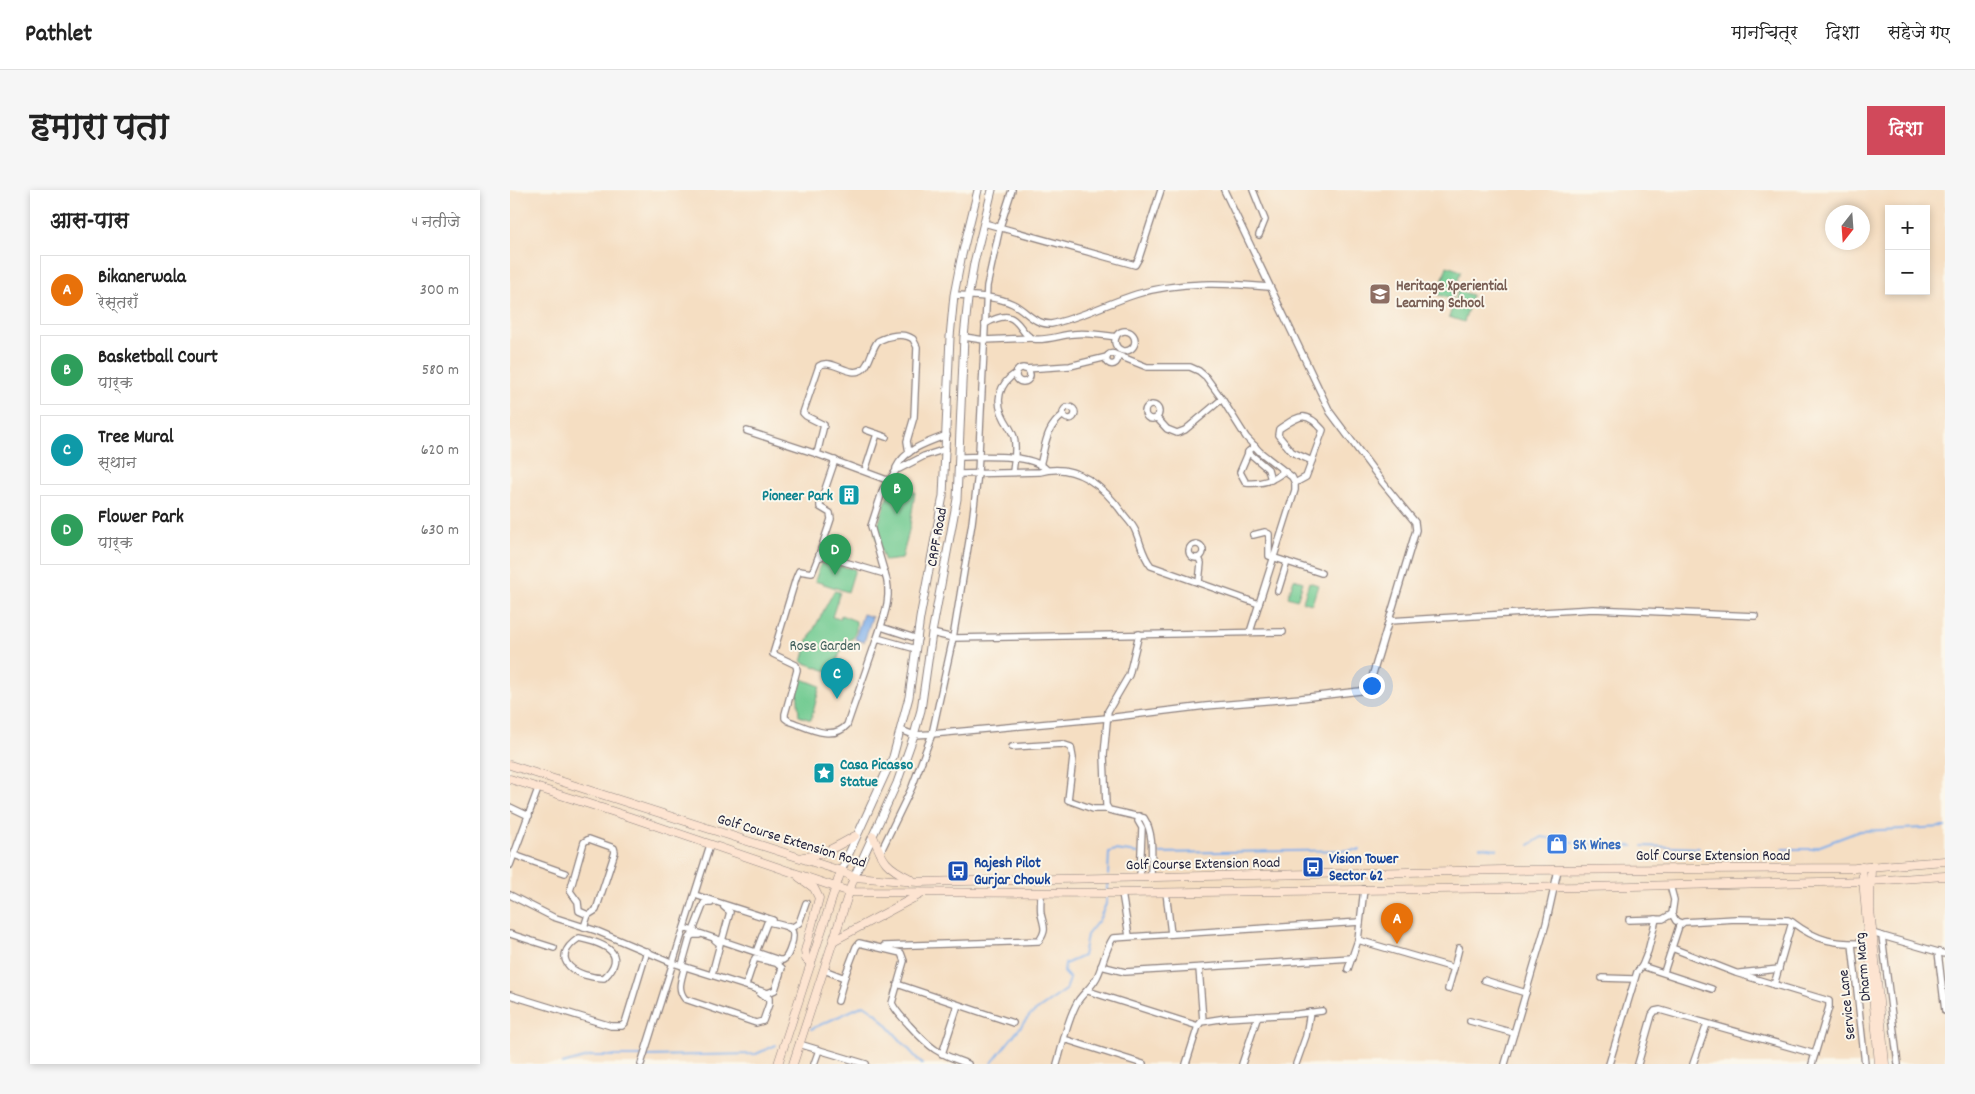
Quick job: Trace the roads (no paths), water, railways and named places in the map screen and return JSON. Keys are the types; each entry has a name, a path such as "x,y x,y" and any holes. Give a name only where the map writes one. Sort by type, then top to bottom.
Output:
{"main road":[{"name":"Golf Course Extension Road","path":"510,765 841,871 854,877 918,882 1558,870 1862,868 1945,861"},
{"name":"Golf Course Extension Road","path":"510,779 850,892 1122,893 1364,890 1866,881 1945,876"},
{"path":"799,858 812,857 855,836"},
{"path":"873,836 884,862 897,872 918,882"},
{"name":"Dharm Marg","path":"1871,867 1866,881 1867,943 1879,1064"},
{"name":"Dharm Marg","path":"1862,868 1866,881 1872,932 1885,1064"},
{"path":"778,1064 841,871"},
{"path":"798,874 800,878 814,888 819,898 805,951 806,959 812,964"},
{"path":"793,1064 854,877"},
{"path":"1012,880 1013,893"},
{"path":"833,941 923,893"}],"street":[{"path":"841,871 855,836 893,756 909,697 943,496 954,296 961,258 978,190"},
{"name":"CRPF Road","path":"854,877 897,783 921,710 932,633 953,524 958,474 968,296 992,190"},
{"path":"880,853 912,787 932,734 953,638 972,523 978,473 986,298 990,265 1012,190"},
{"path":"984,223 1135,265 1162,190"},
{"path":"901,730 914,735 932,734 1107,718 1206,706 1301,698 1369,687 1416,530 1415,522 1377,476 1330,412 1269,288 1224,190"},
{"path":"1253,190 1265,220 1260,234"},
{"path":"954,296 1006,301 1017,306 1038,322 1051,324 1137,294 1174,285 1210,284 1269,288"},
{"path":"985,324 1002,318 1012,318 1033,338"},
{"path":"950,345 964,341 1078,334 1116,337"},
{"path":"816,454 824,426 804,413 819,366 824,364 853,372 859,371 866,366 878,341 904,335 913,338 917,347 914,417 907,441 910,453"},
{"path":"1013,472 1015,438 1003,417 998,402 1000,389 1003,384 1021,368 1070,366 1107,357 1110,353 1147,367 1194,368 1206,377 1246,437 1254,446 1292,477 1296,483 1250,632"},
{"path":"1107,357 1108,362 1113,364 1118,361 1117,355"},
{"path":"1016,373 1018,380 1025,381 1029,376 1025,369"},
{"path":"1156,417 1167,428 1177,433 1185,430 1222,399"},
{"path":"1040,465 1049,430 1054,422 1063,415"},
{"path":"1296,483 1306,477 1312,461 1323,430 1314,419 1303,415 1279,429 1278,434 1292,452 1312,461"},
{"path":"866,430 886,437"},
{"path":"747,431 835,460 887,480"},
{"path":"865,471 878,434"},
{"path":"897,469 897,465 924,443 947,435"},
{"path":"924,443 928,454"},
{"path":"1254,446 1248,452 1240,472 1246,483 1276,479 1284,471"},
{"path":"835,460 820,504 820,507 830,513 831,519 812,574 801,570 796,578 773,654 796,665 797,670 785,714 786,718 789,722 825,733 842,730 847,725 877,638 887,602 888,592 885,574 872,526 879,499 887,480 897,469 928,454 946,449"},
{"path":"1248,452 1268,469 1271,480"},
{"path":"959,457 1014,459 1040,465 1046,469 1070,472 1089,479 1109,496 1135,529 1141,547 1151,566 1259,604"},
{"path":"958,474 1040,472 1046,469"},
{"path":"1253,535 1265,532 1270,534 1269,556 1321,574"},
{"path":"818,558 828,557 885,574"},
{"path":"1199,558 1201,563 1199,582"},
{"path":"1278,591 1286,562"},
{"path":"1389,621 1593,609 1755,616"},
{"path":"880,627 918,639"},
{"path":"932,633 953,638 1283,632"},
{"path":"1107,809 1104,755 1107,718 1110,706 1121,691 1129,674 1139,634"},
{"path":"877,638 916,649"},
{"path":"1012,747 1062,744 1071,747 1073,758 1068,800 1093,809 1107,809 1144,818 1148,824 1150,834 1151,877"},
{"path":"510,865 538,789"},
{"path":"510,808 529,816"},
{"path":"1140,816 1138,821 1142,828 1140,877"},
{"path":"584,927 588,915 596,910 615,852 614,848 589,839 584,842 570,891 578,902 579,911 588,915"},
{"path":"643,1058 710,845"},
{"path":"514,855 565,873"},
{"path":"1505,1064 1556,886 1558,870"},
{"path":"1670,885 1674,900 1672,914 1676,921 1681,923 1765,918 1788,920 1819,939 1828,942 1867,943"},
{"path":"1348,969 1358,940 1364,890"},
{"path":"1166,892 1171,934"},
{"path":"877,947 1039,941 1046,928 1041,913 1040,893"},
{"path":"1122,893 1129,936"},
{"path":"510,895 552,917 597,931 647,951 673,964 683,967 767,996 769,1004 762,1021 756,1022 685,999 681,994 679,986 683,967 690,937 693,934 720,944 712,974"},
{"path":"695,895 793,927 798,923 806,903"},
{"path":"693,931 704,903 708,902 727,908 730,916 722,941"},
{"path":"1629,920 1663,919 1672,914"},
{"path":"1609,1064 1634,979 1638,968 1642,966 1656,919"},
{"path":"684,928 779,960 785,960 795,935 794,931 770,922 767,923 756,952"},
{"path":"1057,1064 1074,1009 1097,977 1113,938 1360,922"},
{"path":"1774,985 1792,922"},
{"path":"1664,972 1681,923"},
{"path":"594,941 597,931"},
{"path":"1872,932 1945,954"},
{"path":"510,934 554,948"},
{"path":"1882,936 1898,1064"},
{"path":"579,938 594,941 612,951 616,958 614,966 604,978 597,978 574,971 567,964 565,954 569,945 579,938"},
{"path":"1358,940 1454,968"},
{"path":"838,1001 857,945 863,943 898,952 904,957 892,1003 896,1011 928,1046 942,1054 968,1064"},
{"name":"Service Lane","path":"1852,944 1865,1064"},
{"path":"1448,989 1459,948"},
{"path":"1672,948 1736,973 1829,1001 1830,1007 1812,1064"},
{"path":"510,995 611,1026 622,1026 625,1023 647,951"},
{"path":"1938,952 1945,1011"},
{"path":"683,967 712,974 746,985 773,992 782,968 776,963 755,958 746,985"},
{"path":"1101,966 1125,972 1352,958"},
{"path":"1642,966 1712,989"},
{"path":"1186,1064 1201,1023 1199,968"},
{"path":"1736,973 1779,969"},
{"path":"824,970 842,977 845,976"},
{"path":"1602,978 1634,979"},
{"path":"1484,980 1526,993"},
{"path":"897,984 1013,1023"},
{"path":"1088,991 1201,1023 1322,1011"},
{"path":"942,1054 958,1005"},
{"path":"1638,1064 1652,1015 1655,1011 1660,1010 1815,1054"},
{"path":"1296,1064 1306,1036 1310,1012"},
{"path":"1242,1064 1258,1016"},
{"path":"1470,1021 1514,1034"},
{"path":"1693,1064 1707,1024"},
{"path":"1064,1039 1143,1064"},
{"path":"800,1044 866,1064"},
{"path":"814,1064 819,1050"}],"water":[{"path":"863,614 872,617 864,642 855,639"}],"waterway":[{"path":"1783,849 1812,849 1860,831 1945,827"},
{"path":"1529,845 1542,837 1579,843"},
{"path":"1589,844 1633,846"},
{"path":"1643,846 1699,848"},
{"path":"1480,847 1497,849"},
{"path":"1108,875 1109,852 1115,850 1138,853"},
{"path":"1156,853 1360,850"},
{"path":"1107,890 1108,879"},
{"path":"991,1064 1030,1015 1066,990 1070,979 1064,972 1065,964 1083,956 1087,935 1099,920 1106,904 1107,894"},
{"path":"811,1029 864,1005 876,1013 922,1064"},
{"path":"646,1056 756,1054 776,1045"},
{"path":"562,1064 592,1056 642,1056"}],"place":[{"name":"Heritage Xperiential Learning School","path":"1380,294"},
{"name":"Pioneer Park","path":"849,495"},
{"name":"Basketball Court","path":"897,514"},
{"name":"Flower Park","path":"835,575"},
{"name":"Tree Mural","path":"837,699"},
{"name":"Casa Picasso Statue","path":"824,773"},
{"name":"SK Wines","path":"1557,844"},
{"name":"Vision Tower Sector 62","path":"1313,867"},
{"name":"Rajesh Pilot Gurjar Chowk","path":"958,871"},
{"name":"Bikanerwala","path":"1397,944"}],"park label":[{"name":"Rose Garden","path":"825,645"}]}
